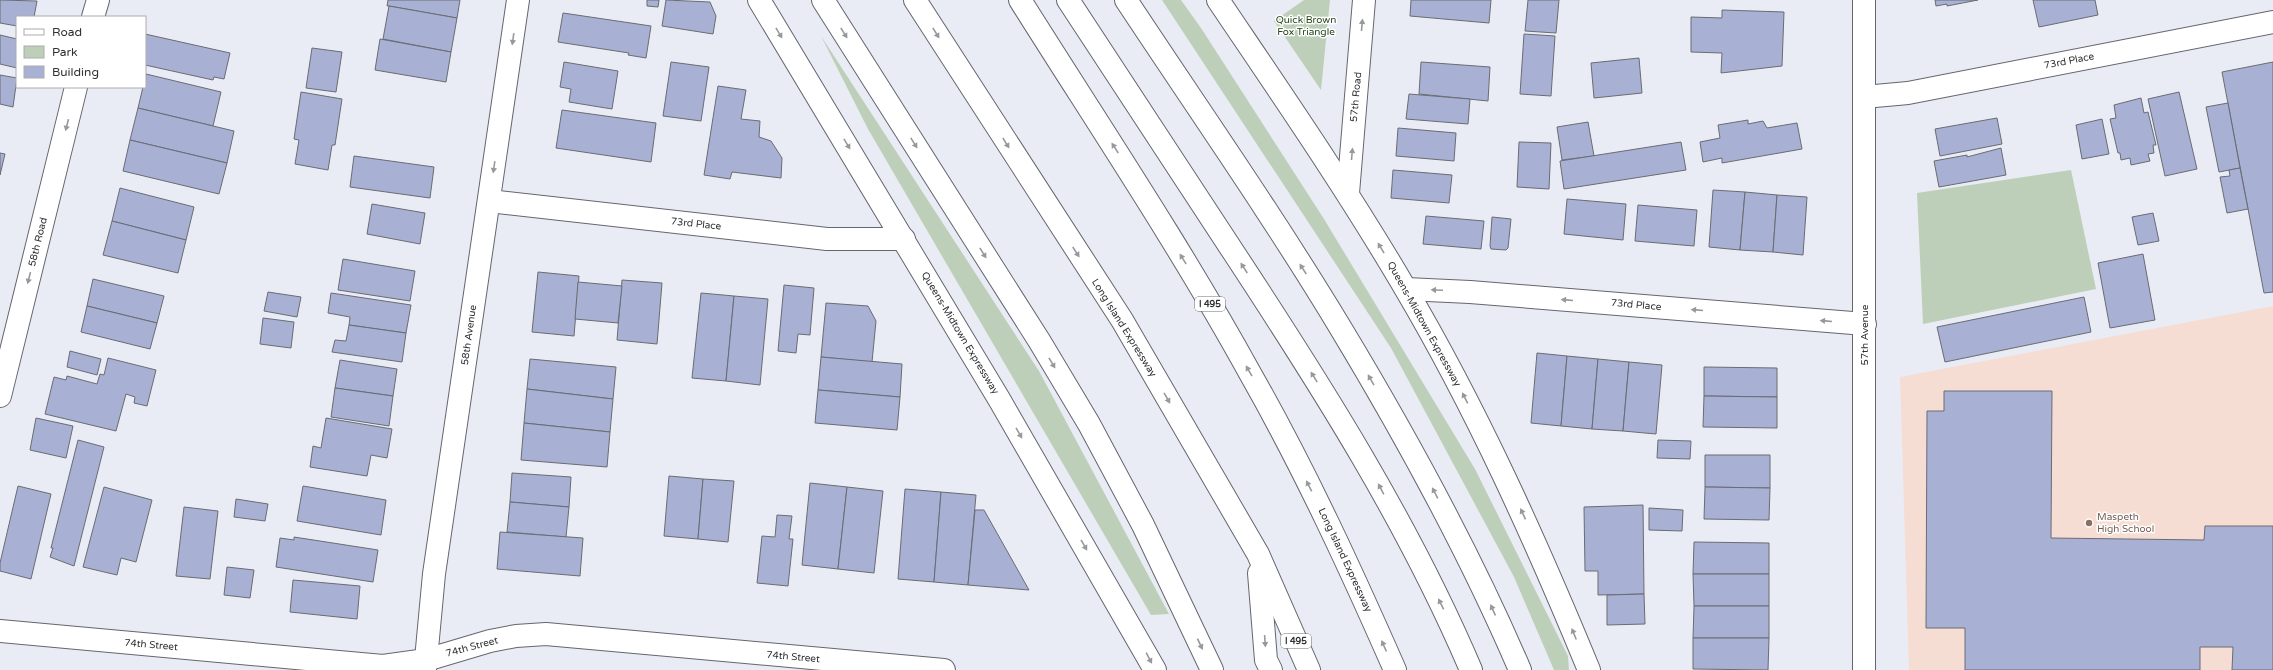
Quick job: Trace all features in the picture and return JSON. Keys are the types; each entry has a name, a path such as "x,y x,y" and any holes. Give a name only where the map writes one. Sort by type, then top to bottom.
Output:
{"main road":[{"path":"93,16 98,0"},
{"name":"58th Avenue","path":"425,665 429,608 518,0"},
{"name":"Queens-Midtown Expressway","path":"759,0 904,239 1155,670"},
{"path":"824,0 1040,342 1089,424 1144,525 1212,670"},
{"name":"Long Island Expressway","path":"915,0 1122,320 1258,554 1273,611"},
{"name":"Long Island Expressway","path":"1020,0 1187,264 1252,375 1311,490 1374,622 1395,670"},
{"path":"1068,0 1334,409 1373,473 1458,639 1471,670"},
{"path":"1126,0 1340,326 1436,494 1481,583 1520,670"},
{"name":"Queens-Midtown Expressway","path":"1218,0 1348,193 1406,289 1501,466 1543,558 1589,670"},
{"name":"57th Road","path":"1348,193 1364,0"},
{"name":"57th Avenue","path":"1864,0 1864,670"},
{"name":"73rd Place","path":"1864,97 1908,93 2273,22"},
{"name":"58th Road","path":"0,396 76,88"},
{"name":"73rd Place","path":"489,201 827,239 904,239"},
{"name":"73rd Place","path":"1406,289 1470,292 1865,324"},
{"path":"1271,670 1266,660 1273,611"},
{"name":"I 495","path":"1273,611 1309,670"},
{"name":"74th Street","path":"0,631 382,666 425,665 490,641 516,636 546,634 944,670"}],"shaded area":[{"name":"Maspeth High School","path":"2273,306 2273,670 1909,670 1900,377"}],"green space":[{"path":"1162,0 1181,0 1201,28 1324,219 1475,469 1568,656 1569,670 1554,670 1514,577 1391,348"},
{"name":"Quick Brown Fox Triangle","path":"1304,0 1330,0 1321,90 1274,21"},
{"path":"821,36 1039,371 1169,614 1151,615 868,129"},
{"path":"2071,170 2096,289 1923,324 1917,193"}],"building":[{"path":"0,0 37,1 34,16 16,16 16,26 0,23"},
{"path":"388,0 460,0 457,18 387,6"},
{"path":"647,0 659,0 658,7 647,6"},
{"path":"666,0 710,2 716,16 713,34 662,26"},
{"path":"1411,0 1491,0 1489,23 1410,16"},
{"path":"1528,0 1559,0 1556,33 1525,31"},
{"path":"1935,0 1978,0 1947,6 1947,4 1936,6"},
{"path":"2033,0 2095,0 2098,15 2039,27"},
{"path":"389,6 457,18 451,52 383,39"},
{"path":"1722,10 1784,12 1782,66 1721,73 1722,53 1691,52 1691,17 1722,18"},
{"path":"563,13 651,26 646,58 628,55 629,53 558,42"},
{"path":"146,34 230,53 224,79 214,77 213,80 146,65"},
{"path":"1524,34 1555,36 1551,96 1520,94"},
{"path":"0,35 16,39 16,68 0,64"},
{"path":"380,39 451,52 446,82 375,70"},
{"path":"312,48 342,52 336,92 306,88"},
{"path":"1639,58 1642,93 1594,98 1591,63"},
{"path":"564,62 618,71 612,109 569,102 571,89 560,87"},
{"path":"671,62 709,67 701,121 663,116"},
{"path":"1421,62 1490,67 1488,101 1419,94"},
{"path":"2273,62 2273,292 2264,293 2222,72"},
{"path":"146,74 221,92 213,126 138,108 143,88 146,88"},
{"path":"0,75 16,78 13,107 0,104"},
{"path":"718,86 746,90 741,119 760,121 759,137 771,141 782,158 781,178 732,172 730,179 704,175"},
{"path":"301,92 342,99 335,145 332,145 328,170 295,164 299,140 294,139"},
{"path":"2179,92 2197,169 2165,176 2148,99"},
{"path":"1409,94 1470,99 1468,124 1406,119"},
{"path":"2141,98 2144,113 2148,112 2156,145 2153,145 2154,153 2148,154 2150,161 2131,165 2130,158 2121,160 2110,119 2116,118 2114,105"},
{"path":"2228,103 2240,168 2219,172 2206,107"},
{"path":"138,108 234,131 227,163 130,140"},
{"path":"562,110 656,123 651,162 556,148"},
{"path":"1997,118 2002,144 1940,156 1935,129"},
{"path":"2102,119 2109,154 2082,159 2076,125"},
{"path":"1748,120 1748,124 1763,121 1767,128 1797,123 1802,149 1722,163 1722,158 1703,162 1700,142 1720,138 1718,125"},
{"path":"1588,122 1594,156 1562,160 1557,127"},
{"path":"1398,128 1456,133 1454,161 1396,156"},
{"path":"130,140 227,163 219,194 123,171"},
{"path":"1519,142 1551,143 1549,189 1517,187"},
{"path":"1681,142 1686,170 1564,189 1560,161"},
{"path":"2001,148 2006,175 1939,187 1934,161 1967,155 1967,157"},
{"path":"0,153 5,154 0,175"},
{"path":"354,156 434,167 430,198 350,187"},
{"path":"2240,168 2248,209 2227,213 2220,177 2230,176 2229,170"},
{"path":"1393,170 1452,175 1449,203 1391,198"},
{"path":"120,188 194,207 186,240 112,221"},
{"path":"1713,190 1745,192 1740,250 1709,247"},
{"path":"1745,192 1777,195 1773,252 1740,250"},
{"path":"1777,195 1807,197 1803,255 1773,252"},
{"path":"1567,199 1626,204 1623,240 1564,234"},
{"path":"372,204 425,213 420,244 367,234"},
{"path":"1638,205 1697,210 1694,246 1635,241"},
{"path":"2153,213 2159,241 2138,245 2132,217"},
{"path":"1426,216 1484,221 1481,249 1423,244"},
{"path":"1492,217 1511,219 1508,248 1506,250 1491,249"},
{"path":"112,221 186,240 178,273 103,255"},
{"path":"2143,254 2155,320 2110,328 2098,263"},
{"path":"343,259 415,271 410,301 338,290"},
{"path":"538,272 579,276 574,336 532,332"},
{"path":"93,279 164,296 157,323 87,306"},
{"path":"622,280 662,283 657,344 617,340"},
{"path":"578,282 622,286 618,323 575,319"},
{"path":"784,285 814,288 810,335 798,334 796,353 778,351"},
{"path":"268,292 301,297 297,317 264,311"},
{"path":"331,293 411,305 406,333 349,325 350,317 328,313"},
{"path":"701,293 734,296 726,381 692,378"},
{"path":"734,296 768,299 760,385 726,381"},
{"path":"2084,297 2091,332 1945,362 1937,327"},
{"path":"826,303 868,306 876,321 872,362 821,357"},
{"path":"87,306 157,323 150,349 81,332"},
{"path":"263,318 294,322 291,348 260,344"},
{"path":"349,325 406,333 402,362 332,352 335,340 346,341"},
{"path":"70,351 101,359 97,375 67,367"},
{"path":"1537,353 1567,356 1561,426 1531,423"},
{"path":"1567,356 1598,359 1592,429 1561,426"},
{"path":"821,357 902,364 900,397 818,390"},
{"path":"108,358 156,370 147,406 134,403 135,397 126,394 116,431 45,414 54,377 66,380 67,376 97,384 100,374 104,375"},
{"path":"530,359 616,367 613,399 527,389"},
{"path":"1598,359 1629,362 1623,431 1592,429"},
{"path":"340,360 397,369 393,396 335,388"},
{"path":"1629,362 1662,365 1656,434 1623,431"},
{"path":"1704,367 1777,368 1777,397 1704,396"},
{"path":"335,388 393,396 389,426 331,417"},
{"path":"527,389 613,399 610,432 524,423"},
{"path":"818,390 900,397 897,430 815,423"},
{"path":"1944,391 2052,391 2051,538 2204,540 2205,526 2273,526 2273,670 2232,670 2233,647 2200,647 2200,670 1965,670 1965,628 1926,628 1927,411 1944,411"},
{"path":"1704,396 1777,397 1777,428 1703,427"},
{"path":"36,418 73,426 66,458 30,450"},
{"path":"326,418 392,429 387,458 371,455 367,476 310,467 313,446 321,448"},
{"path":"524,423 610,432 607,467 521,460"},
{"path":"78,440 104,447 74,566 50,557"},
{"path":"1658,440 1691,441 1690,459 1657,458"},
{"path":"1705,455 1770,455 1770,488 1705,487"},
{"path":"512,473 571,477 569,507 510,502"},
{"path":"669,476 703,479 698,539 664,536"},
{"path":"703,479 734,481 728,542 698,539"},
{"path":"810,483 847,487 838,569 802,565"},
{"path":"18,486 51,494 31,579 0,571 0,563"},
{"path":"303,486 386,500 381,535 297,521"},
{"path":"104,487 152,500 136,562 121,558 117,575 83,567"},
{"path":"847,487 883,491 874,573 838,569"},
{"path":"1705,487 1770,488 1769,520 1704,519"},
{"path":"905,489 941,492 934,582 898,579"},
{"path":"941,492 976,495 968,585 934,582"},
{"path":"236,499 268,504 265,521 234,517"},
{"path":"510,502 569,507 566,537 507,532"},
{"path":"1643,505 1644,594 1598,595 1598,571 1585,571 1584,507"},
{"path":"184,507 218,511 210,579 176,576"},
{"path":"1649,508 1683,510 1682,531 1649,530"},
{"path":"975,510 984,510 1029,590 968,585"},
{"path":"777,515 792,516 789,539 793,539 788,586 757,583 762,536 775,537"},
{"path":"500,532 583,538 580,576 497,569"},
{"path":"294,537 378,550 373,582 276,567 280,538 294,540"},
{"path":"1694,542 1769,543 1769,574 1693,574"},
{"path":"227,567 254,570 250,598 224,595"},
{"path":"1693,574 1769,574 1769,606 1694,606"},
{"path":"293,580 360,586 357,619 290,612"},
{"path":"1644,594 1645,624 1607,625 1607,595"},
{"path":"1694,606 1769,606 1769,638 1693,638"},
{"path":"1693,638 1769,638 1768,670 1693,669"}],"place":[{"name":"Maspeth High School","path":"2089,523"}]}
